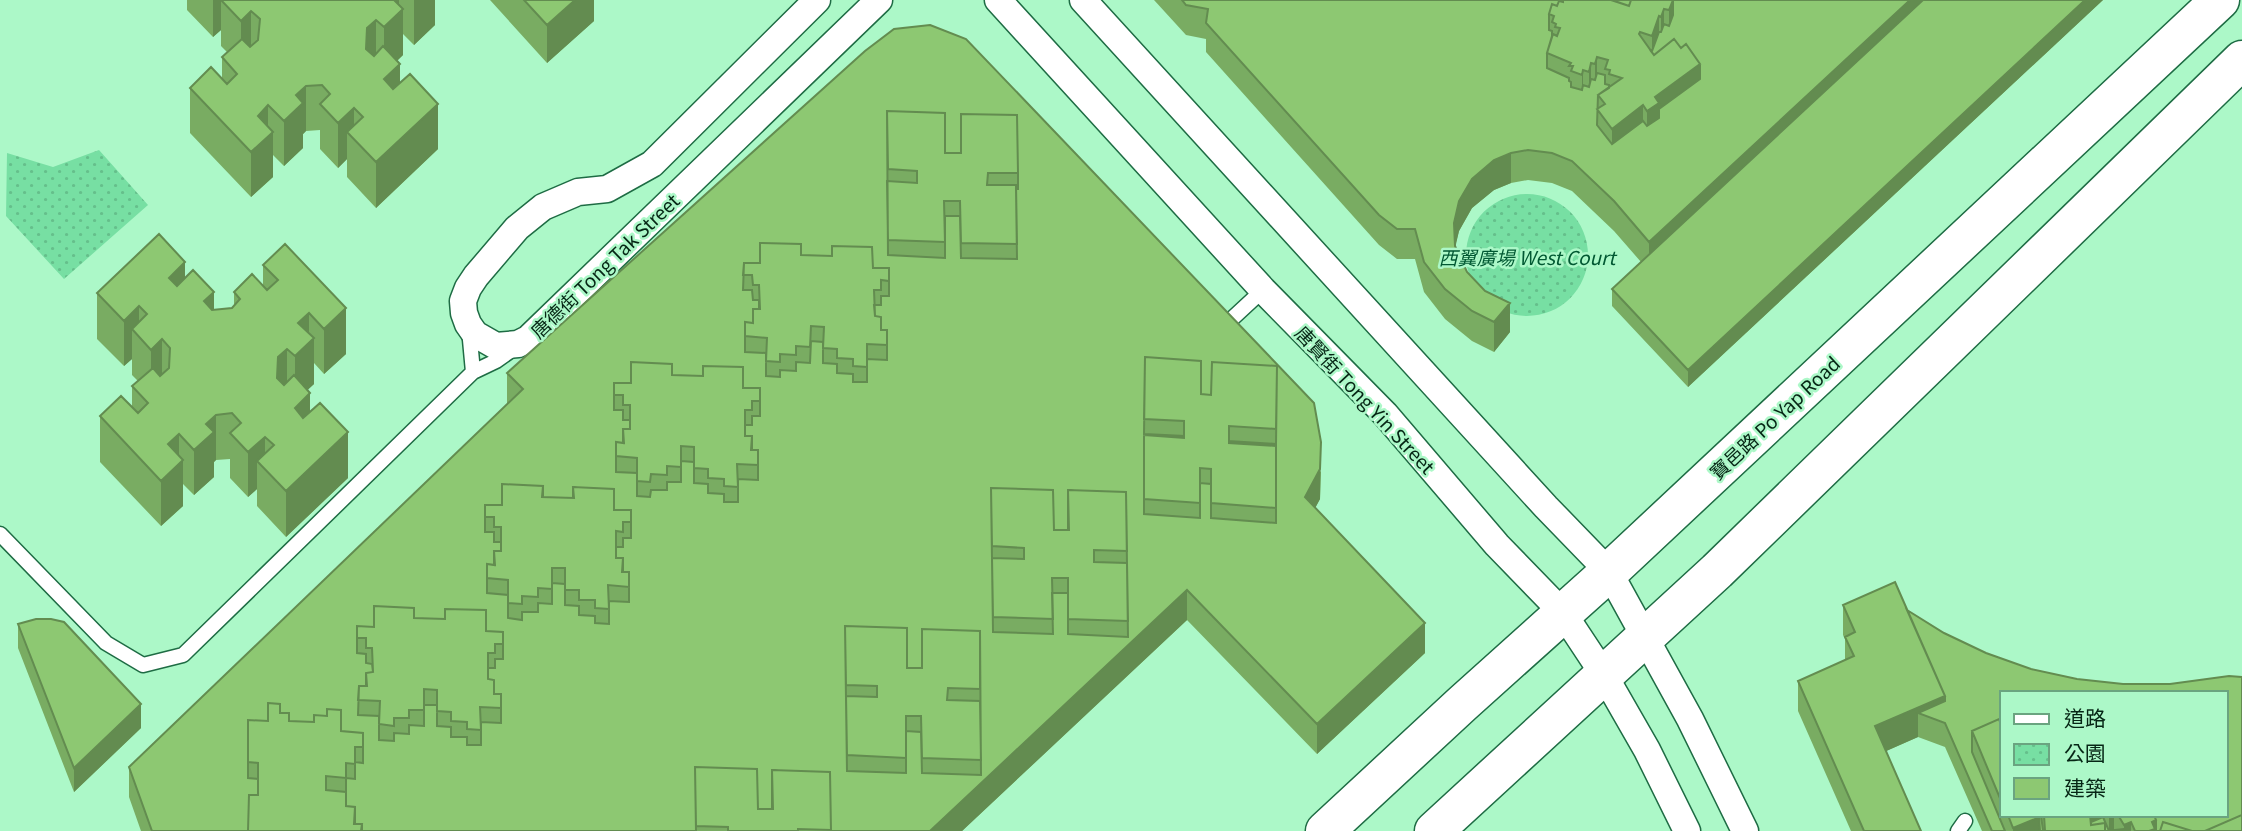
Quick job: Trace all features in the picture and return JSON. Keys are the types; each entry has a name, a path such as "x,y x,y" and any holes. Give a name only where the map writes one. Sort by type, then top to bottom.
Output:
{"main road":[{"name":"寶邑路 Po Yap Road","path":"1325,831 1609,572 2220,0"},
{"path":"1434,831 1717,572 2242,60"}],"street":[{"name":"唐德街 Tong Tak Street","path":"817,0 652,164 607,189 578,192 543,207 517,228 468,288 463,302 464,313 475,334 496,346 518,344 528,339 614,265 879,0"},
{"name":"唐賢街 Tong Yin Street","path":"998,0 1263,290 1385,414 1497,545 1563,613 1647,750 1687,831"},
{"path":"1083,0 1536,497 1609,572 1690,719 1745,831"}],"lane":[{"path":"1222,328 1263,290"},
{"path":"468,324 473,372"},
{"path":"0,534 106,643 143,665 183,655 473,372 496,361 528,339"}],"green space":[{"path":"99,150 148,205 64,279 6,216 7,153 53,167"},
{"name":"西翼廣場 West Court","path":"1527,194 1550,199 1570,212 1583,232 1588,255 1583,278 1570,298 1550,311 1527,316 1504,311 1484,298 1471,278 1466,255 1471,232 1484,212 1504,199"}],"building":[{"path":"221,0 394,0 403,9 384,27 376,20 367,28 366,49 374,56 383,46 400,64 384,79 393,89 410,74 438,104 376,162 347,132 363,117 354,108 338,123 320,104 330,94 322,85 306,86 296,95 303,103 284,121 268,105 258,116 273,132 251,152 190,88 211,67 227,84 237,74 222,57 242,39 250,47 258,40 260,19 251,11 241,21"},
{"path":"524,0 575,0 547,25"},
{"path":"1182,0 1563,0 1559,1 1557,6 1552,4 1549,14 1549,30 1552,31 1552,36 1547,53 1547,68 1569,78 1571,87 1582,90 1583,85 1589,87 1591,79 1595,80 1597,73 1605,75 1605,84 1609,85 1609,88 1598,95 1597,125 1612,144 1643,121 1647,126 1659,118 1659,109 1700,79 1700,64 1686,44 1681,48 1674,39 1654,55 1650,50 1652,51 1664,24 1669,26 1673,15 1673,0 1910,0 1649,242 1614,201 1572,161 1552,153 1528,150 1494,160 1472,179 1459,201 1454,223 1455,246 1467,272 1485,291 1510,303 1494,322 1472,311 1445,289 1424,262 1415,229 1397,229 1379,215 1206,23 1208,9 1186,5"},
{"path":"1611,0 1629,6 1631,0 1673,0 1669,10 1664,9 1661,17 1659,16 1652,36 1640,32 1639,34 1654,55 1674,39 1681,48 1686,44 1700,64 1655,97 1659,103 1647,111 1643,105 1612,129 1597,109 1605,104 1598,95 1622,78 1609,74 1610,70 1605,69 1608,60 1597,57 1595,64 1591,63 1589,72 1583,70 1582,75 1571,71 1571,63 1547,53 1553,34 1557,36 1560,28 1555,27 1556,24 1552,22 1554,16 1549,14 1552,4 1557,6 1559,1"},
{"path":"1612,0 1631,0 1629,6"},
{"path":"1923,0 2085,0 1688,370 1612,289"},
{"path":"930,25 966,39 1314,403 1321,442 1320,469 1305,497 1425,623 1317,724 1187,590 930,831 831,831 830,772 772,770 772,809 758,809 757,769 695,767 696,831 362,831 362,824 355,824 355,807 346,806 346,778 355,779 355,762 363,763 363,733 341,731 341,710 327,709 327,716 314,715 314,722 289,721 289,713 280,713 280,704 268,703 268,721 248,720 248,778 258,779 258,795 249,795 248,831 152,831 129,767 523,389 507,373 865,51 894,29","holes":["887,111 945,113 945,153 961,153 961,114 1017,115 1017,259 961,258 960,216 945,216 945,258 888,255","760,243 801,244 801,255 832,256 832,246 872,247 873,268 889,268 889,296 881,296 881,305 874,305 875,316 881,317 881,330 887,330 887,360 867,359 867,382 853,382 853,374 837,373 837,364 823,363 823,342 811,341 810,363 796,362 796,371 780,370 780,377 766,376 766,353 745,352 745,322 753,323 753,309 759,309 759,300 753,300 752,290 743,290 744,263 760,263","1145,357 1201,361 1201,394 1211,395 1212,362 1277,366 1276,444 1229,441 1276,446 1276,523 1211,518 1211,484 1200,483 1200,518 1144,514 1144,435 1184,436 1144,434","631,362 672,364 672,375 703,376 703,366 743,367 743,388 760,388 760,416 752,416 752,425 745,425 745,436 752,436 752,450 758,450 758,480 738,479 738,502 724,502 724,494 708,493 708,484 694,483 694,462 681,461 681,482 667,482 667,490 651,490 650,497 637,496 637,473 616,472 616,442 623,443 623,429 630,429 630,420 623,420 623,410 614,410 614,383 631,383","502,484 543,486 543,497 573,498 573,487 614,489 614,510 631,510 631,538 623,538 623,547 616,547 616,558 623,558 623,572 629,572 629,602 609,601 609,624 595,623 595,616 579,615 579,606 565,605 565,584 552,583 552,604 538,603 538,612 522,612 522,620 508,618 508,595 487,593 487,564 494,565 494,551 501,551 501,542 494,542 494,532 485,532 485,505 502,505","991,488 1053,490 1054,530 1068,530 1068,490 1126,492 1128,637 1068,634 1068,593 1052,593 1053,634 993,632","374,606 414,608 414,618 445,619 445,609 486,610 486,631 503,632 503,659 495,659 495,668 488,668 488,679 494,680 494,694 501,694 501,723 481,722 481,745 467,745 467,737 451,737 451,727 437,726 437,705 424,705 424,726 409,725 409,734 394,733 394,741 379,740 379,716 358,715 359,686 366,686 366,673 373,672 372,664 366,663 366,654 357,653 357,626 374,627","845,626 907,628 907,668 922,668 922,629 980,631 981,775 922,773 921,732 906,731 906,773 847,771"]},
{"path":"887,111 945,113 945,153 961,153 961,114 1017,115 1018,173 988,173 987,185 1016,185 1017,244 961,243 960,201 944,201 945,242 888,240 887,181 917,183 917,171 888,169"},
{"path":"159,234 185,262 169,278 177,286 193,270 214,292 204,301 212,310 232,308 240,299 234,292 252,274 267,290 278,280 263,265 285,244 346,308 324,329 309,313 298,323 314,338 295,356 287,349 278,357 277,378 284,385 294,375 310,393 295,408 303,418 320,403 348,432 286,491 257,461 274,445 265,437 248,452 230,433 241,423 232,413 216,415 206,424 214,432 194,450 179,434 168,444 183,460 161,481 100,416 121,396 138,413 148,403 132,386 153,368 160,376 169,368 170,348 162,339 151,350 132,329 147,314 139,306 124,321 97,293"},
{"path":"760,243 801,244 801,255 832,256 832,246 872,247 873,268 889,268 889,281 881,280 881,290 874,290 875,316 881,317 881,330 887,330 887,345 867,344 867,367 853,366 853,359 837,358 837,349 823,348 824,327 811,326 810,347 796,346 796,355 780,354 780,362 766,361 767,338 745,336 745,322 753,323 753,309 760,309 759,285 753,285 752,275 743,275 744,263 760,263"},
{"path":"1145,357 1201,361 1201,394 1211,395 1212,362 1277,366 1276,429 1229,426 1229,443 1276,446 1276,508 1211,503 1211,469 1200,468 1200,503 1144,499 1144,435 1184,438 1184,421 1144,419"},
{"path":"631,362 672,364 672,375 703,376 703,366 743,367 743,388 760,388 760,401 752,401 752,410 745,410 745,436 752,436 751,450 758,450 758,465 737,464 738,487 724,486 724,479 708,478 708,469 694,468 694,447 681,446 681,467 667,466 667,475 651,474 650,482 637,481 637,458 616,456 616,442 624,443 623,429 630,429 630,405 623,405 623,395 614,395 614,383 631,383"},
{"path":"502,484 543,486 542,497 574,498 573,487 614,489 614,510 631,510 631,522 623,522 623,532 616,531 616,558 623,558 622,572 629,572 629,587 608,585 609,609 595,608 595,600 579,600 579,590 565,590 565,568 552,568 552,589 538,588 538,597 522,596 522,604 508,603 508,580 487,578 487,564 495,565 494,551 501,551 501,527 494,527 494,517 485,517 485,505 502,505"},
{"path":"991,488 1053,490 1054,530 1069,530 1068,490 1126,492 1127,551 1094,550 1094,562 1127,563 1128,621 1068,619 1068,578 1052,578 1053,619 993,617 992,558 1024,559 1024,548 992,546"},
{"path":"1895,582 1945,696 1875,726 1921,831 1864,831 1798,681 1854,656 1845,637 1855,632 1843,605"},
{"path":"374,606 414,608 414,618 445,619 445,609 486,610 486,631 503,632 503,644 495,644 495,653 488,653 488,679 494,680 494,694 501,694 501,708 480,707 481,730 467,729 467,722 451,721 451,712 437,711 437,690 424,689 424,710 409,710 409,718 394,718 394,726 379,724 380,701 358,700 359,686 367,686 366,673 373,672 372,648 366,648 366,638 357,638 357,626 374,627"},
{"path":"1907,610 1944,633 1986,653 2031,669 2077,679 2123,684 2170,684 2229,676 2242,677 2242,815 2205,831 2192,831 2163,822 2160,831 2156,831 2155,817 2228,817 2228,691 2000,691 2000,722 1999,719 1972,731 1972,752 2005,831 1992,831 1945,723 1918,713 1945,701"},
{"path":"36,619 64,622 141,704 74,768 18,624"},
{"path":"845,626 907,628 907,668 922,668 922,629 980,631 980,689 948,688 947,700 980,701 981,760 922,758 921,716 906,716 906,758 847,755 846,696 877,697 877,686 846,685"},
{"path":"268,703 280,704 280,713 289,713 289,721 314,722 314,715 327,716 327,709 341,710 341,731 363,733 363,747 355,747 355,764 346,763 346,778 326,776 326,790 346,792 346,806 355,807 354,824 362,824 361,831 248,831 249,795 258,795 258,763 248,762 248,720 268,721"},
{"path":"1999,719 2000,798 1972,731"},
{"path":"695,767 757,769 758,809 773,809 772,770 830,772 831,830 728,831 728,827 696,826"},
{"path":"2242,815 2242,831 2205,831"},
{"path":"2009,817 2040,817 2013,828"},
{"path":"2039,817 2041,817 2043,831 2040,831"},
{"path":"2044,817 2090,817 2091,825 2105,823 2105,831 2045,831"},
{"path":"2103,817 2109,831 2105,831 2105,823 2091,825 2091,822"},
{"path":"2119,817 2155,817 2156,820 2152,822 2155,829 2149,831 2135,831 2131,822 2124,825"},
{"path":"2163,822 2192,831 2160,831"}]}
